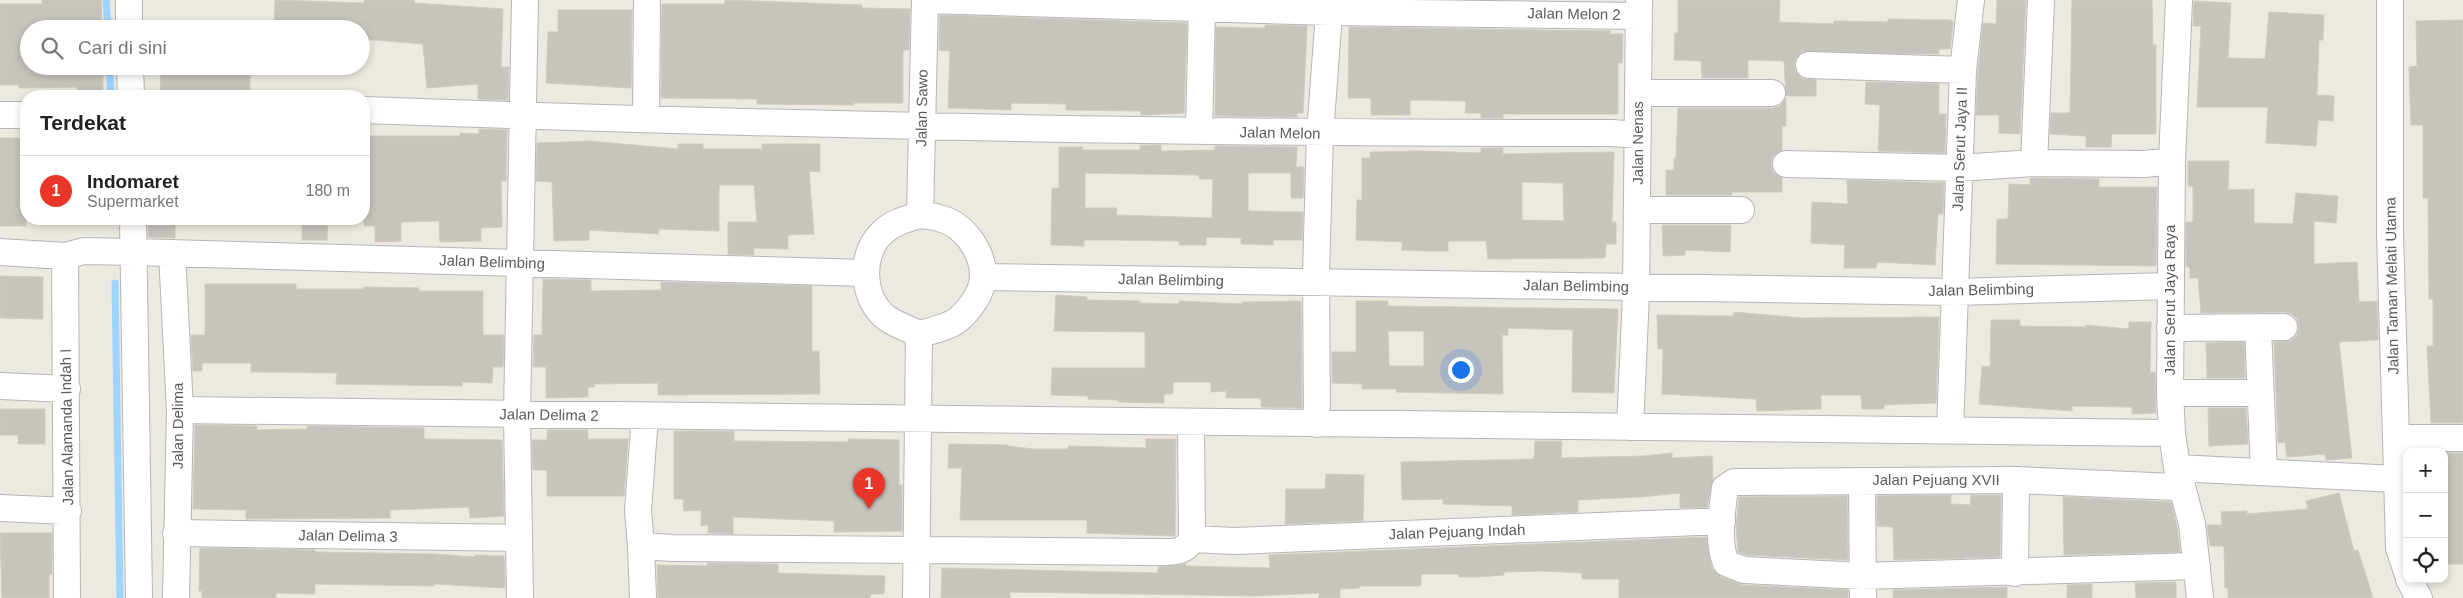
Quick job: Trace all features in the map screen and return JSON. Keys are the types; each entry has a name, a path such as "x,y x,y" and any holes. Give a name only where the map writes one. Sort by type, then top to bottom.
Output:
{"street":[{"path":"128,0 129,20"},
{"path":"520,598 517,414 525,0"},
{"path":"646,119 647,0"},
{"name":"Jalan Melon 2","path":"925,0 1202,6 1639,8"},
{"name":"Jalan Sawo","path":"920,215 925,0"},
{"path":"1963,70 1971,0"},
{"path":"2034,163 2041,0"},
{"name":"Jalan Serut Jaya Raya","path":"2179,0 2172,161 2170,393 2172,433 2179,476 2192,524 2200,598"},
{"name":"Jalan Taman Melati Utama","path":"2390,0 2390,234 2399,548 2403,560"},
{"path":"1199,132 1202,6"},
{"path":"1317,424 1316,282 1320,134 1330,6"},
{"name":"Jalan Nenas","path":"1630,427 1636,287 1639,8"},
{"name":"Jalan Serut Jaya II","path":"1809,65 1963,70 1950,430"},
{"path":"130,75 131,90"},
{"path":"1638,93 1772,94"},
{"name":"Jalan Melon","path":"370,110 922,127 1320,134 1612,133 1638,135"},
{"path":"0,115 20,115"},
{"path":"1786,164 1959,168 2034,163 2144,164 2172,161"},
{"path":"1637,210 1741,210"},
{"path":"920,215 940,218 958,226 972,240 980,258 983,277 975,302 958,320 919,334 886,318 871,298 865,273 869,252 881,233 899,221 920,215"},
{"path":"132,225 126,252 139,598"},
{"name":"Jalan Belimbing","path":"0,252 77,254 172,253 865,273"},
{"name":"Jalan Delima","path":"172,253 180,410 176,598"},
{"name":"Jalan Alamanda Indah I","path":"68,598 67,389 77,254"},
{"name":"Jalan Belimbing","path":"983,277 1955,292 2170,286"},
{"path":"2170,328 2284,327"},
{"path":"2258,328 2264,472"},
{"path":"916,598 919,334"},
{"path":"0,386 67,389"},
{"path":"2170,393 2261,393"},
{"name":"Jalan Delima 2","path":"180,410 2172,433"},
{"path":"642,598 638,510 645,416"},
{"path":"641,546 673,548 1156,552 1183,550 1192,539 1191,423"},
{"path":"2396,438 2463,438"},
{"name":"Jalan Pejuang XVII","path":"2197,566 2015,573 1862,587 1744,570 1726,563 1723,556 1722,521 1725,488 1731,483 2016,480 2175,487 2179,476 2264,472 2360,475 2397,479"},
{"path":"2015,573 2016,480"},
{"path":"1862,481 1862,587"},
{"path":"0,508 68,511"},
{"name":"Jalan Pejuang Indah","path":"1192,539 1235,541 1722,521"},
{"name":"Jalan Delima 3","path":"176,533 519,538"},
{"path":"2411,583 2419,598"}],"building":[{"path":"42,0 101,0 102,20 20,20 20,75 103,75 103,90 77,90 77,87 19,88 19,85 0,85 0,4 42,4"},
{"path":"275,0 364,3 364,0 414,0 414,3 503,9 501,67 509,67 508,100 478,99 478,84 427,88 423,44 370,40 370,20 274,20"},
{"path":"725,0 862,5 862,8 910,9 909,50 903,50 903,103 854,103 854,105 757,104 757,99 661,98 662,4 725,4"},
{"path":"1678,0 1780,0 1779,22 1834,24 1834,21 1888,22 1888,19 1951,20 1953,22 1950,49 1939,49 1939,54 1802,52 1796,58 1794,65 1796,72 1802,78 1816,80 1816,96 1786,96 1784,61 1748,60 1748,78 1702,78 1701,61 1674,60 1675,33 1678,33"},
{"path":"1997,0 2026,0 2020,134 1999,133 1999,115 1976,115 1983,23 1996,24"},
{"path":"2072,0 2152,0 2153,45 2156,45 2156,134 2112,134 2111,147 2086,147 2086,136 2050,134 2051,113 2070,113"},
{"path":"2194,1 2231,3 2228,58 2265,59 2269,12 2324,15 2323,40 2319,40 2317,95 2334,96 2333,121 2318,120 2316,146 2266,143 2268,107 2197,107 2201,26 2193,26"},
{"path":"558,10 632,10 631,88 546,83 548,32 558,32"},
{"path":"940,15 1187,23 1184,113 1141,115 1141,111 1066,110 1066,104 1011,103 1011,110 948,108 950,51 939,50"},
{"path":"2463,20 2463,423 2431,423 2427,346 2433,346 2433,299 2429,299 2428,198 2423,198 2423,125 2411,125 2409,67 2417,66 2416,21"},
{"path":"1265,25 1307,26 1303,113 1297,113 1297,117 1215,116 1216,27 1265,28"},
{"path":"1349,27 1610,31 1610,34 1623,34 1622,63 1618,63 1618,114 1503,114 1503,118 1481,118 1481,113 1465,113 1466,101 1410,100 1410,115 1371,115 1371,98 1348,98"},
{"path":"161,75 250,75 250,90 160,90"},
{"path":"1866,82 1939,84 1939,114 1946,114 1945,153 1878,151 1880,105 1865,104"},
{"path":"1786,98 1786,126 1782,126 1782,150 1773,156 1771,163 1773,172 1782,178 1782,192 1732,192 1732,195 1666,195 1666,170 1674,170 1674,158 1676,158 1678,108 1772,108 1780,106"},
{"path":"479,129 507,130 506,181 501,181 502,227 481,228 481,241 440,242 439,221 401,222 401,241 375,242 375,226 364,226 370,225 370,136 460,136 460,133 479,134"},
{"path":"0,138 20,138 20,225 26,226 0,226"},
{"path":"589,141 678,149 678,144 703,144 703,149 762,149 762,144 820,144 820,172 809,171 814,234 788,235 788,249 754,248 754,255 728,254 728,222 757,222 754,185 719,185 719,231 659,229 658,234 589,230 589,240 554,241 552,182 536,181 537,143"},
{"path":"1140,145 1161,145 1161,151 1215,150 1215,146 1297,147 1296,167 1304,167 1303,198 1291,198 1291,173 1248,173 1248,211 1303,212 1302,240 1273,240 1273,245 1241,244 1241,238 1206,237 1206,245 1179,245 1179,241 1084,240 1084,246 1051,245 1052,188 1059,188 1059,147 1083,147 1082,150 1140,150","holes":["1085,173 1199,175 1199,179 1213,179 1212,218 1116,215 1117,208 1085,208"]},
{"path":"1481,148 1503,148 1503,154 1614,152 1612,222 1616,222 1616,244 1606,244 1605,258 1488,259 1486,241 1448,241 1448,251 1425,251 1402,250 1402,242 1356,240 1357,200 1362,200 1362,158 1370,158 1370,152 1481,153","holes":["1522,182 1563,183 1564,221 1522,220"]},
{"path":"2188,161 2229,161 2228,190 2254,189 2254,223 2293,224 2296,193 2338,196 2336,223 2314,221 2314,264 2357,262 2359,302 2377,301 2378,340 2339,342 2352,458 2326,460 2325,454 2287,457 2285,442 2278,443 2274,342 2291,340 2297,335 2299,326 2297,319 2292,314 2284,312 2201,313 2198,278 2190,278 2190,268 2186,266 2186,222 2193,222 2193,186 2188,186"},
{"path":"2030,178 2099,179 2099,187 2157,187 2156,266 1996,264 1997,219 2008,219 2009,184 2030,185"},
{"path":"1847,180 1944,183 1943,214 1938,214 1935,265 1877,262 1876,268 1844,268 1845,245 1811,243 1812,202 1848,204"},
{"path":"148,225 175,225 175,238 148,237"},
{"path":"302,225 328,225 327,240 302,240"},
{"path":"1662,225 1731,225 1730,252 1685,250 1685,255 1663,256"},
{"path":"0,276 43,277 43,319 0,318"},
{"path":"543,279 591,280 591,291 661,290 661,282 812,286 812,351 819,351 820,394 658,395 658,383 594,384 594,387 588,387 588,397 546,398 546,367 533,367 534,335 542,335"},
{"path":"205,284 296,284 296,289 364,289 364,287 419,288 419,291 483,291 483,335 504,335 503,367 493,367 492,383 462,382 462,386 336,384 337,373 251,372 251,363 202,363 202,371 193,371 191,335 205,335"},
{"path":"1056,295 1087,297 1087,300 1179,304 1179,301 1242,304 1242,302 1301,301 1302,408 1261,407 1261,399 1259,398 1226,398 1226,391 1211,392 1211,382 1173,382 1173,394 1164,394 1164,403 1118,402 1119,400 1088,399 1088,396 1051,395 1052,368 1145,368 1145,332 1054,331"},
{"path":"1356,301 1388,301 1388,306 1618,309 1614,393 1572,392 1573,330 1508,328 1508,335 1502,335 1503,394 1396,392 1397,389 1362,389 1362,384 1332,383 1332,352 1356,352","holes":["1388,331 1424,331 1424,366 1389,366"]},
{"path":"1734,312 1802,318 1939,317 1936,403 1884,405 1884,409 1862,409 1861,395 1821,395 1821,409 1757,411 1756,399 1662,394 1663,349 1658,349 1657,315 1734,316"},
{"path":"1991,320 2020,320 2020,326 2086,327 2086,325 2129,329 2129,322 2151,322 2150,373 2155,372 2156,413 2132,414 2132,407 2072,406 2072,411 1979,404 1982,366 1990,367"},
{"path":"2244,342 2245,378 2207,378 2206,343"},
{"path":"2208,408 2246,408 2248,444 2209,446"},
{"path":"0,409 45,409 45,444 18,444 18,435 0,435"},
{"path":"195,425 257,426 257,430 307,429 307,426 424,428 424,439 502,440 504,516 470,518 469,507 390,510 390,518 246,519 246,510 193,509"},
{"path":"547,430 588,430 588,439 628,439 624,496 547,496 547,470 533,470 532,440 547,440"},
{"path":"674,431 734,431 734,441 848,442 848,439 899,440 899,485 902,485 902,531 834,532 834,521 733,517 733,534 708,533 708,525 701,526 701,510 684,511 683,499 674,499"},
{"path":"1146,439 1176,439 1175,536 1087,533 1087,520 960,520 962,468 948,468 949,444 1008,445 1033,449 1068,449 1069,446 1146,448"},
{"path":"1535,441 1562,441 1561,458 1644,456 1672,453 1672,458 1712,456 1713,479 1707,507 1680,508 1680,493 1578,500 1578,512 1512,515 1512,506 1443,504 1443,499 1402,500 1401,462 1534,459"},
{"path":"2448,453 2463,453 2463,564 2448,564"},
{"path":"1326,474 1364,475 1363,521 1285,524 1286,489 1325,489"},
{"path":"2339,493 2354,551 2358,550 2373,598 2228,598 2228,588 2225,588 2224,546 2210,546 2207,525 2222,525 2221,512 2247,511 2247,514 2308,509 2306,501"},
{"path":"1951,495 1951,504 1970,505 1971,495 2001,495 2000,557 1894,560 1893,527 1877,526 1877,496"},
{"path":"1847,496 1848,560 1747,555 1738,552 1736,526 1739,497"},
{"path":"2063,497 2171,502 2180,552 2064,555"},
{"path":"0,533 52,533 52,574 49,574 49,598 2,598"},
{"path":"1706,537 1712,568 1721,577 1743,585 1848,590 1848,598 1619,598 1619,579 1582,579 1582,573 1543,571 1504,572 1504,575 1478,577 1459,577 1459,574 1421,574 1421,586 1359,586 1360,588 1340,589 1340,598 1319,598 1319,593 1255,596 1010,592 1010,598 941,598 942,568 1158,573 1158,567 1186,564 1186,566 1270,568 1269,555"},
{"path":"200,548 315,550 315,552 435,554 475,557 475,555 504,556 505,588 434,584 434,586 315,584 315,594 276,593 276,598 202,598 202,591 199,591"},
{"path":"707,563 778,564 778,573 885,576 884,594 871,594 870,598 658,598 657,565 707,566"},
{"path":"2176,582 2176,598 2136,598 2135,583"},
{"path":"2092,584 2092,598 2067,598 2067,585"},
{"path":"2007,587 2007,598 1893,598 1893,590"}],"waterway":[{"path":"106,0 107,20"},
{"path":"110,75 111,90"},
{"path":"115,283 120,598"}],"place":[{"name":"Indomaret","path":"869,509"}]}
